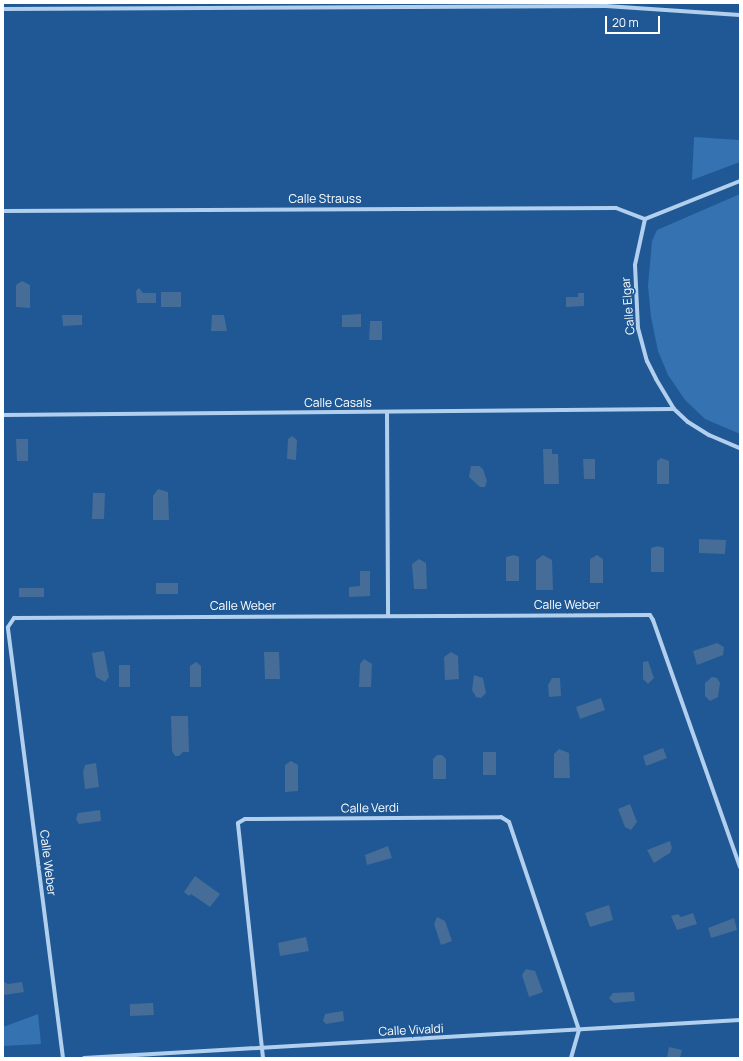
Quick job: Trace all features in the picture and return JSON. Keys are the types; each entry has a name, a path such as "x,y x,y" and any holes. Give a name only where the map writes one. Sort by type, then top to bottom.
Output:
{"street":[{"path":"3,9 606,6 740,16"},
{"path":"645,219 740,180"},
{"name":"Calle Strauss","path":"3,211 616,208 645,219"},
{"name":"Calle Elgar","path":"645,219 635,265 638,328 647,360 674,409 697,429 740,448"},
{"name":"Calle Casals","path":"3,416 674,409"},
{"path":"387,412 388,616"},
{"name":"Calle Weber","path":"62,1058 9,622 16,618 646,614 651,616 740,867"},
{"name":"Calle Verdi","path":"262,1049 237,828 238,823 246,819 505,818 579,1030"},
{"name":"Calle Vivaldi","path":"84,1058 262,1049 740,1020"},
{"path":"571,1058 579,1030"},
{"path":"262,1049 263,1058"}],"shaded area":[{"path":"694,137 740,140 740,162 692,180"},
{"path":"740,194 740,434 705,419 685,400 668,375 658,351 651,317 648,286 652,241 657,230"},
{"path":"22,281 30,285 30,308 16,307 16,285"},
{"path":"139,288 143,293 156,293 156,303 137,303 136,291"},
{"path":"161,292 181,292 181,307 161,307"},
{"path":"578,293 584,293 584,306 566,307 566,297 578,297"},
{"path":"361,314 361,327 342,327 342,315"},
{"path":"62,315 82,315 82,325 63,326"},
{"path":"212,315 224,315 227,331 211,331"},
{"path":"370,321 382,321 382,340 369,340"},
{"path":"292,436 297,440 296,460 287,459 288,439"},
{"path":"16,439 28,439 28,461 17,461"},
{"path":"543,449 552,449 552,454 558,454 559,484 544,484"},
{"path":"661,458 669,461 669,484 657,484 657,461"},
{"path":"583,459 595,459 595,479 584,479"},
{"path":"471,466 479,466 483,469 487,481 485,487 480,487 469,477"},
{"path":"158,489 168,492 169,520 153,520 153,496"},
{"path":"93,493 105,493 104,519 92,519"},
{"path":"699,539 726,540 725,554 699,553"},
{"path":"658,546 664,548 664,572 651,572 651,548"},
{"path":"514,555 519,557 519,581 506,581 506,557"},
{"path":"543,555 552,560 553,590 536,590 536,560"},
{"path":"597,555 603,559 603,583 590,583 590,559"},
{"path":"419,559 426,563 427,589 414,589 412,564"},
{"path":"360,571 370,571 370,596 349,597 349,587 360,586"},
{"path":"156,583 178,583 178,594 156,594"},
{"path":"19,588 44,588 44,597 19,597"},
{"path":"717,643 724,647 723,655 697,665 693,651"},
{"path":"104,651 109,677 105,682 96,677 92,653"},
{"path":"264,652 279,652 280,679 265,679"},
{"path":"451,652 458,656 459,679 445,680 444,657"},
{"path":"364,659 372,664 371,687 359,687 360,664"},
{"path":"648,661 654,678 648,684 643,679 643,662"},
{"path":"196,662 201,666 201,687 190,687 190,666"},
{"path":"119,665 130,665 130,687 119,687"},
{"path":"474,675 483,678 486,693 481,698 476,697 472,690"},
{"path":"712,677 717,678 720,683 718,697 710,701 705,696 705,683"},
{"path":"552,678 560,678 561,696 549,697 548,685"},
{"path":"601,698 605,710 580,719 576,707"},
{"path":"171,716 188,716 189,752 183,752 179,756 175,756 172,751"},
{"path":"663,748 667,758 646,766 643,756"},
{"path":"559,749 569,753 570,778 554,778 554,754"},
{"path":"483,752 496,752 496,775 483,775"},
{"path":"437,755 442,755 446,759 446,779 433,779 433,759"},
{"path":"291,761 298,765 298,791 285,792 285,765"},
{"path":"96,763 99,787 85,789 83,772 85,765"},
{"path":"630,804 637,822 631,830 625,827 618,809"},
{"path":"100,810 101,821 79,824 76,819 78,813"},
{"path":"670,841 672,848 670,853 654,863 647,850"},
{"path":"388,846 392,858 367,865 365,855"},
{"path":"195,876 220,894 210,907 191,894 189,896 184,892"},
{"path":"609,905 613,920 590,927 585,913"},
{"path":"693,913 697,924 677,930 671,916 678,914 681,917"},
{"path":"437,917 445,921 452,941 441,945 434,924"},
{"path":"734,918 737,930 711,938 708,928"},
{"path":"306,937 309,951 280,956 278,943"},
{"path":"526,969 535,971 543,992 529,997 522,975"},
{"path":"4,982 8,984 22,982 24,992 4,995"},
{"path":"634,992 635,1001 614,1003 609,998 613,993"},
{"path":"153,1003 154,1015 130,1016 130,1004"},
{"path":"343,1011 344,1021 326,1024 323,1021 325,1014"},
{"path":"38,1014 41,1044 3,1046 3,1027"},
{"path":"669,1047 682,1050 680,1058 667,1058"}]}
